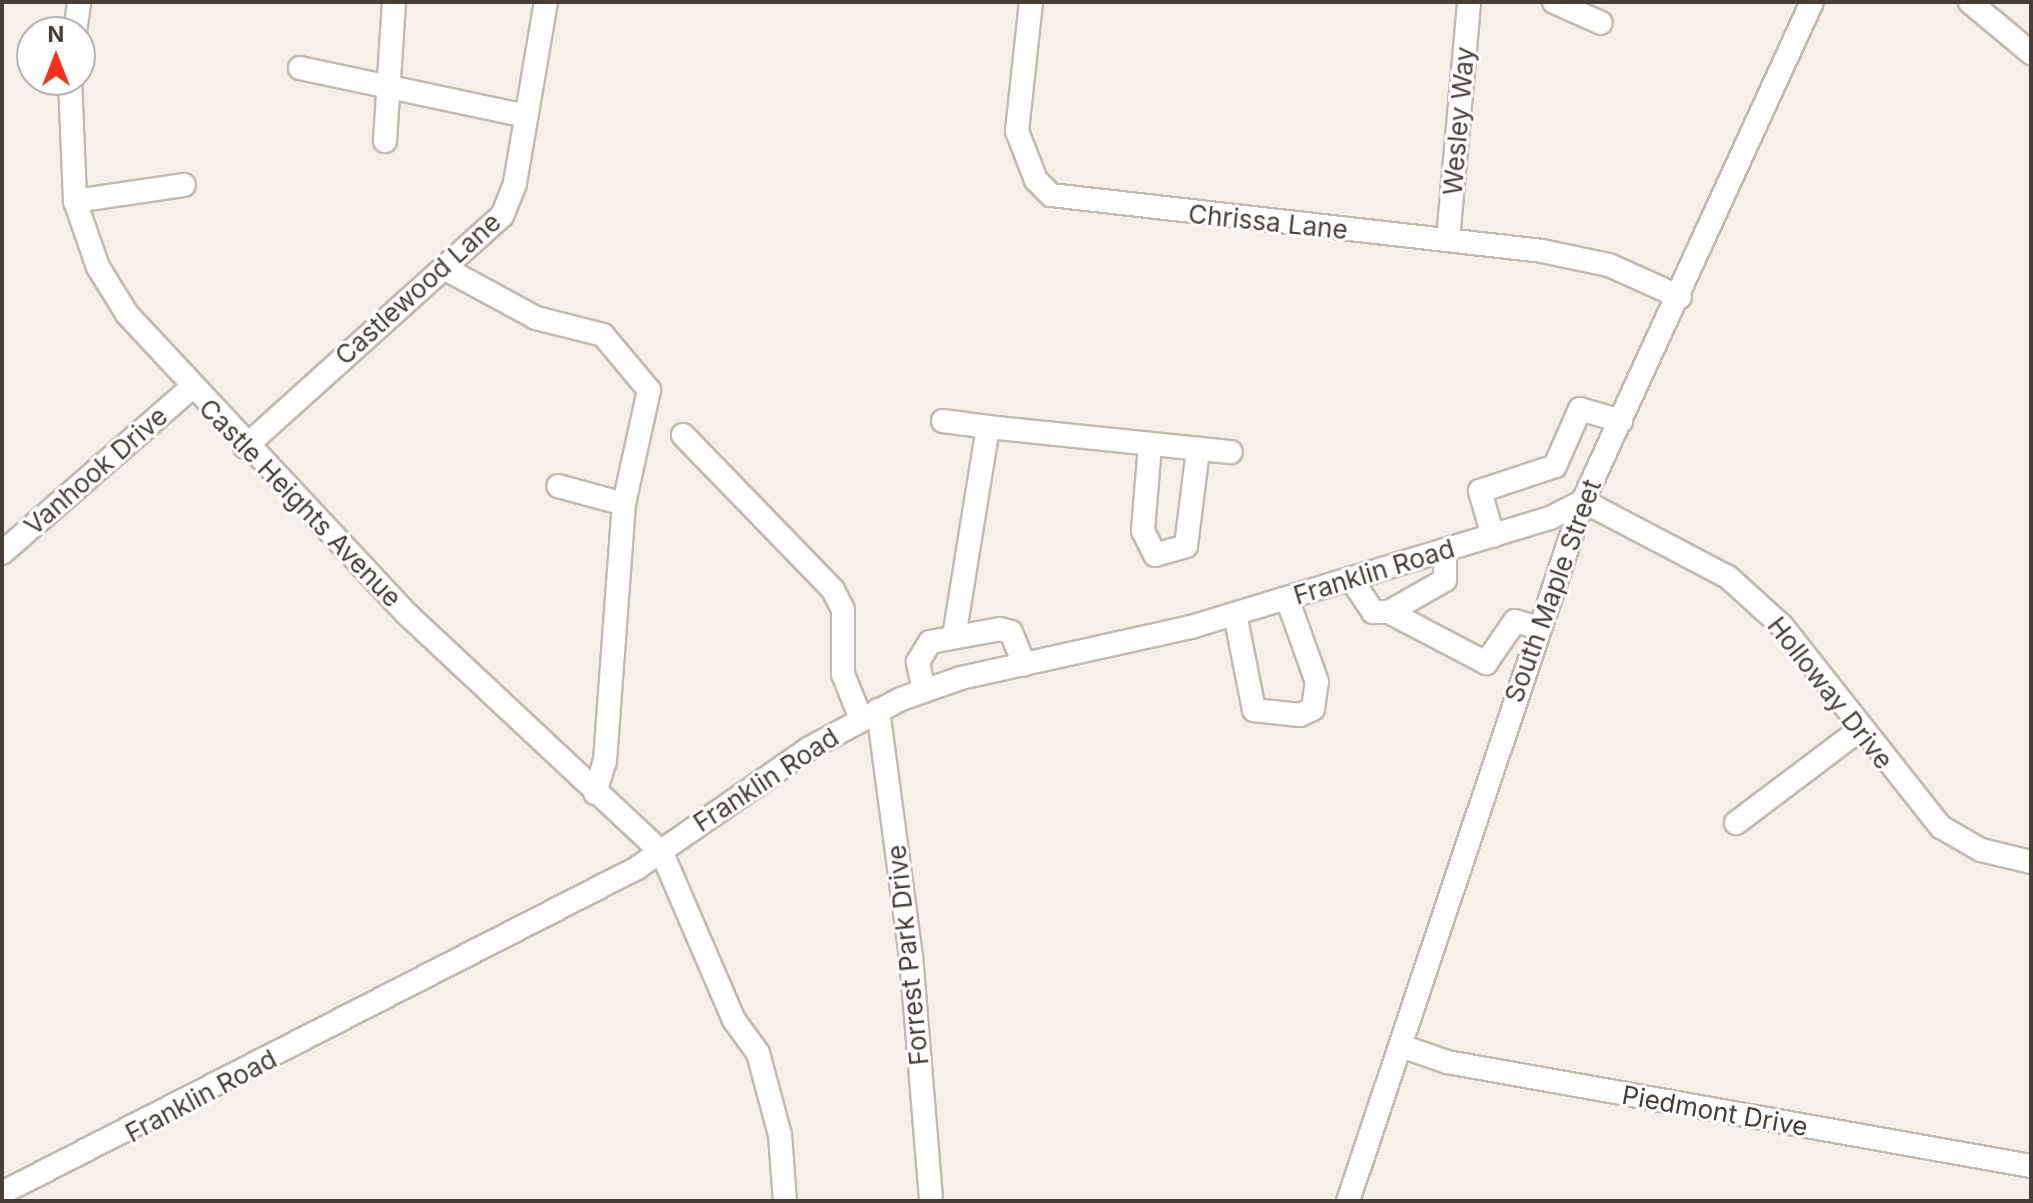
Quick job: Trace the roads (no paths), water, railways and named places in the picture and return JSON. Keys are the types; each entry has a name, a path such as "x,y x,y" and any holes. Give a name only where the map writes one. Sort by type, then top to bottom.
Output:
{"street":[{"path":"385,141 394,2"},
{"name":"Castlewood Lane","path":"245,447 507,209 546,2"},
{"name":"Chrissa Lane","path":"1031,2 1017,131 1036,180 1051,195 1448,239 1609,265 1680,297"},
{"name":"Wesley Way","path":"1448,239 1469,2"},
{"path":"1554,2 1601,23"},
{"name":"South Maple Street","path":"1348,1201 1583,501 1680,297 1812,2"},
{"path":"1970,2 1997,8 2031,53"},
{"path":"300,68 388,81 395,92 526,116"},
{"name":"Castle Heights Avenue","path":"71,96 75,201 111,290 190,389 245,447 595,793 662,853"},
{"path":"75,201 184,185"},
{"path":"444,268 536,318 603,335 618,348 649,390 624,504 604,694 605,761 595,793"},
{"name":"Vanhook Drive","path":"2,553 190,389"},
{"path":"1493,536 1480,491 1555,466 1580,409 1621,421"},
{"path":"943,421 1231,452"},
{"path":"954,637 988,427"},
{"name":"Forrest Park Drive","path":"683,435 833,590 843,610 843,674 870,714 911,956 931,1201"},
{"path":"1150,445 1145,543 1155,555 1168,556 1189,539 1198,449"},
{"path":"558,486 624,504"},
{"name":"Franklin Road","path":"2,1193 106,1146 662,853 699,821 870,714 924,691 1235,614 1493,536 1583,501"},
{"name":"Holloway Drive","path":"1583,501 1728,577 1782,626 1858,731 1941,827 1981,850 2031,862"},
{"path":"1389,612 1445,580 1445,550"},
{"path":"1351,579 1373,612 1389,612 1486,663 1515,621 1539,628"},
{"path":"1235,614 1254,710 1300,715 1313,709 1317,682 1287,598"},
{"path":"924,691 922,651 954,637 1011,632 1024,664"},
{"path":"1736,823 1858,731"},
{"path":"662,853 734,1020 758,1053 780,1135 785,1201"},
{"name":"Piedmont Drive","path":"1401,1046 1447,1062 2031,1166"}]}
